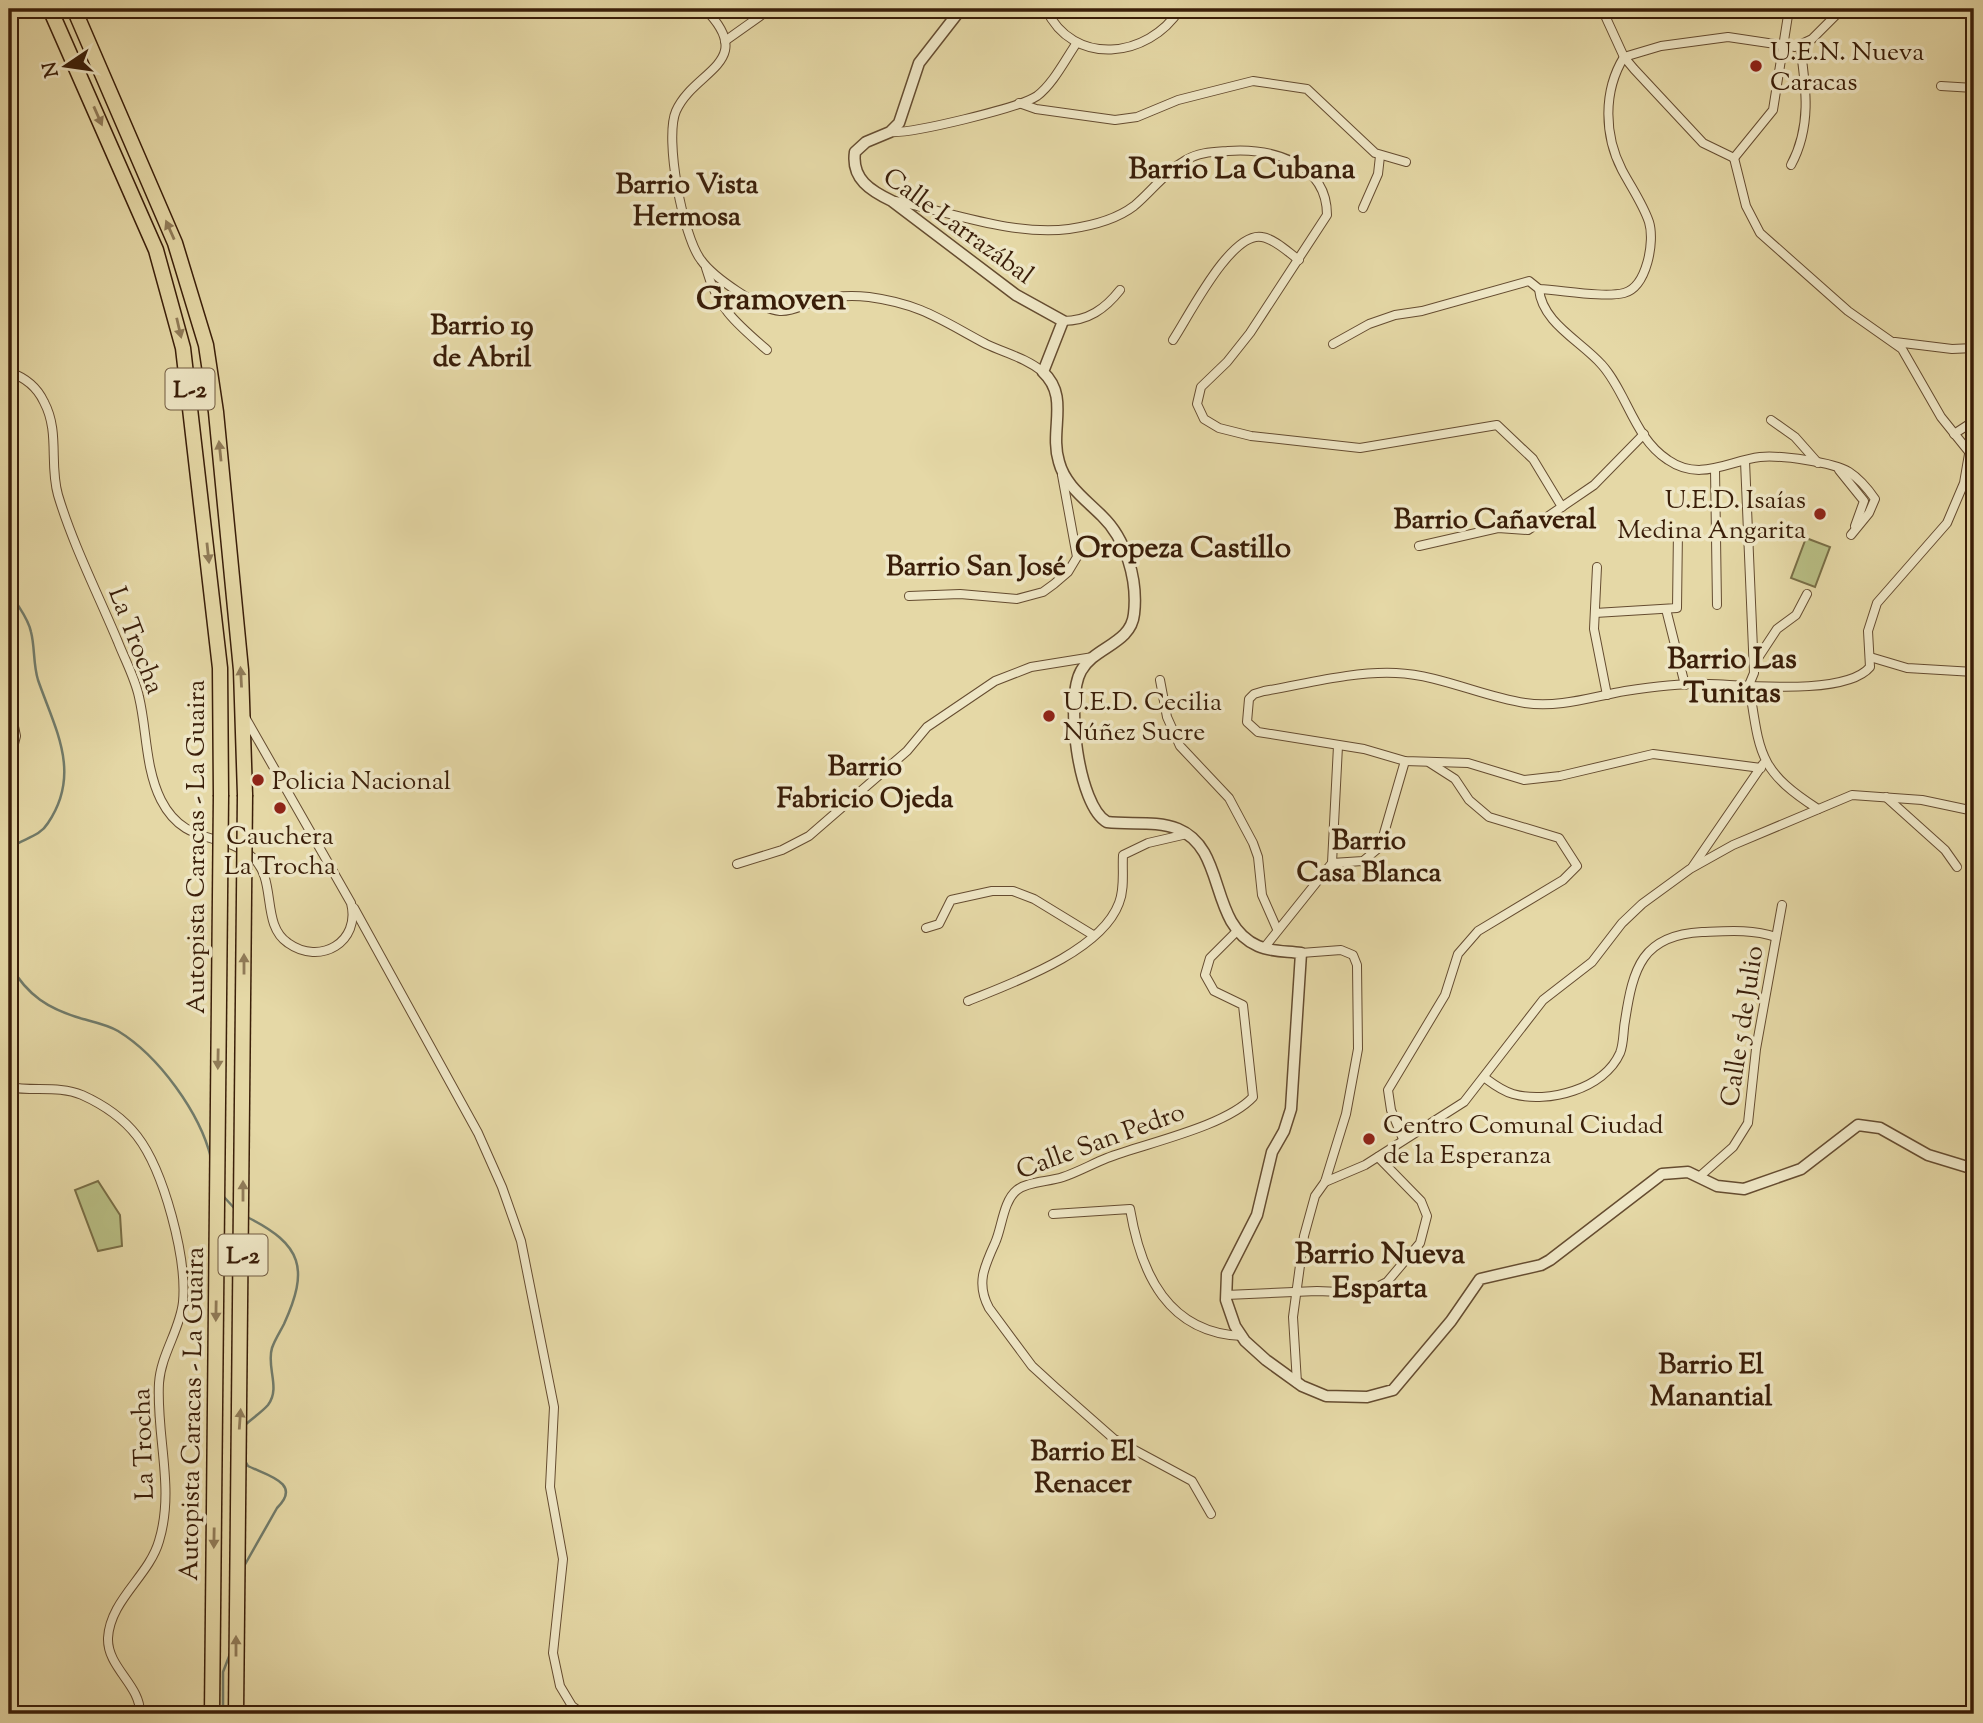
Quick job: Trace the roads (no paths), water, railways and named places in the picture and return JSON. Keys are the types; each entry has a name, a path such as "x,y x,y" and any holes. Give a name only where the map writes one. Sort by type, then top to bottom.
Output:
{"highway":[{"name":"Autopista Caracas - La Guaira","path":"50,9 152,241 169,290 183,348 220,668 212,1714"},
{"name":"Autopista Caracas - La Guaira","path":"74,9 175,243 206,345 216,412 243,714 245,795 236,1714"}],"street":[{"path":"705,9 722,29 725,41 720,64 677,109 672,131 673,155 683,218 692,245 705,265 723,310 767,350"},
{"path":"725,41 770,9"},
{"name":"Calle Larrazábal","path":"961,9 919,64 904,113 890,132 866,142 855,152 854,159 864,185 892,201 1016,295 1063,321"},
{"path":"1046,9 1054,24 1076,44 1104,52 1126,48 1164,26 1180,9"},
{"path":"1295,9 1349,13 1428,9"},
{"path":"1602,9 1624,57 1703,143 1734,158"},
{"path":"1734,158 1773,110 1789,9"},
{"path":"1333,344 1369,324 1529,281 1539,289 1621,293 1636,285 1642,276 1651,236 1650,224 1617,160 1609,123 1609,90 1624,57 1661,46 1728,37 1784,47 1800,45 1812,39 1842,9"},
{"path":"890,132 923,129 1019,103 1042,91 1076,44"},
{"path":"1791,165 1800,145 1807,113 1800,45"},
{"path":"1019,103 1037,109 1115,120 1138,117 1178,100 1253,81 1307,89 1380,156 1406,162"},
{"path":"1941,86 1974,88"},
{"path":"892,201 994,223 1051,231 1084,226 1125,212 1174,169 1198,155 1269,152 1300,165 1315,181 1327,204 1325,223 1250,333 1227,362 1201,387 1198,404 1204,419 1219,428 1251,436 1360,448 1497,425 1533,459 1562,508"},
{"path":"1363,208 1378,174 1380,156"},
{"path":"1734,158 1746,206 1760,233 1847,311 1895,342 1954,434 1972,456 1974,476"},
{"path":"1173,340 1227,256 1246,239 1261,236 1269,239 1299,260"},
{"path":"705,265 725,283 780,311 820,300 852,296 915,306 1043,372 1057,389 1059,400 1055,434 1077,556 1068,572 1043,592 1017,599 960,594 909,596"},
{"path":"1539,289 1542,304 1557,323 1610,374 1626,408 1644,434 1670,462 1698,471 1760,457 1823,464 1848,471 1875,499 1869,513 1851,535 1864,500 1837,468"},
{"path":"1043,372 1063,321 1083,319 1104,309 1120,290"},
{"path":"1895,342 1974,348"},
{"name":"La Trocha","path":"9,372 37,390 49,413 57,493 135,684 153,777 167,808 194,834 234,847 259,864 265,877 278,932 293,946 312,951 327,951 345,940 353,920 346,894 243,714"},
{"path":"1771,420 1823,464"},
{"path":"1954,434 1974,421"},
{"path":"1419,546 1498,528 1528,530 1562,508 1617,465 1644,434"},
{"path":"1763,765 1653,754 1560,776 1524,780 1468,763 1405,761 1258,732 1247,723 1249,699 1254,694 1377,674 1440,678 1525,703 1570,703 1607,695 1685,685 1790,686 1842,681 1864,675 1870,667 1868,631 1877,603 1947,523 1972,456"},
{"path":"1745,461 1754,664 1749,685 1763,765 1784,785 1818,808"},
{"path":"1060,469 1078,494 1104,518 1121,540 1132,581 1135,611 1129,630 1081,670 1073,707 1080,764 1094,809 1107,822 1167,826 1186,834 1204,854 1224,912 1238,930 1264,948 1301,953 1340,950 1353,955 1357,965 1358,1049 1341,1136 1325,1182 1315,1196 1304,1236 1293,1343 1297,1383"},
{"path":"1715,469 1717,605"},
{"path":"1595,613 1677,608 1678,530"},
{"path":"1597,567 1596,649 1607,695"},
{"path":"1754,664 1777,629 1796,615 1807,594"},
{"path":"1666,609 1685,685"},
{"path":"737,864 782,849 809,836 907,751 927,727 995,681 1031,667 1096,656"},
{"path":"1870,657 1907,668 1974,672"},
{"path":"1160,680 1167,717 1180,746 1229,798 1253,843 1258,858 1262,895 1277,929"},
{"path":"9,704 16,736 9,763"},
{"path":"1264,948 1332,863 1338,746"},
{"path":"1332,863 1363,861 1380,847 1405,761"},
{"path":"1403,1139 1391,1110 1388,1090 1445,995 1458,954 1478,931 1563,880 1577,866 1559,838 1489,817 1469,800 1455,779 1429,762"},
{"path":"1690,869 1763,765"},
{"path":"1325,1182 1378,1157 1464,1102 1485,1078 1542,1000 1592,962 1635,909 1690,869 1733,845 1852,795 1942,803 1974,811"},
{"path":"1886,797 1945,850 1957,867"},
{"path":"968,1001 1052,965 1093,935 1120,902 1123,855 1148,843 1186,834"},
{"path":"926,928 939,924 951,900 1005,890 1034,899 1093,935"},
{"path":"346,894 478,1133 502,1187 521,1241 554,1407 550,1487 563,1559 553,1653 560,1686 572,1706 583,1714"},
{"name":"Calle 5 de Julio","path":"1699,1177 1733,1147 1748,1123 1756,1049 1782,905"},
{"name":"Calle San Pedro","path":"1211,1514 1192,1481 1107,1434 1032,1366 989,1308 984,1299 981,1276 1005,1209 1020,1187 1063,1177 1212,1122 1243,1107 1253,1097 1243,1005 1214,991 1205,975 1210,958 1238,930"},
{"path":"1485,1078 1505,1091 1530,1097 1576,1090 1602,1074 1621,1051 1629,997 1638,968 1657,943 1676,935 1711,932 1760,932 1776,937"},
{"path":"1301,953 1291,1109 1272,1152 1256,1215 1231,1265 1226,1295 1229,1310 1242,1336 1266,1360 1315,1393 1347,1398 1367,1397 1393,1390 1451,1321 1480,1279 1541,1265 1550,1260 1662,1174 1678,1170 1717,1186 1735,1189 1777,1179 1801,1169 1851,1128 1864,1124 1880,1128 1949,1164 1974,1169"},
{"name":"La Trocha","path":"9,1087 48,1088 79,1094 105,1108 130,1128 146,1152 178,1238 183,1299 163,1356 159,1382 166,1493 163,1524 149,1565 115,1613 108,1637 112,1660 137,1698 140,1714"},
{"path":"1226,1295 1371,1292 1387,1282 1420,1243 1427,1216 1425,1208 1378,1157"},
{"path":"1053,1214 1130,1209 1139,1250 1160,1296 1210,1332 1242,1336"}],"waterway":[{"path":"9,347 14,358 13,369"},
{"path":"9,589 29,626 36,674 58,734 64,769 58,805 48,823 40,832 9,849"},
{"path":"9,964 24,985 49,1006 114,1029 148,1055 163,1070 188,1105 206,1141 211,1158"},
{"path":"224,1197 236,1210"},
{"path":"244,1426 265,1408 272,1398 272,1348 292,1305 298,1273 296,1260 280,1238 247,1217"},
{"path":"243,1568 286,1492 279,1481 248,1466 244,1459"},
{"path":"223,1714 223,1672 230,1654"}],"place":[{"name":"U.E.N. Nueva Caracas","path":"1756,66"},
{"name":"U.E.D. Isaías Medina Angarita","path":"1820,514"},
{"name":"U.E.D. Cecilia Núñez Sucre","path":"1049,716"},
{"name":"Policia Nacional","path":"258,780"},
{"name":"Cauchera La Trocha","path":"280,808"},
{"name":"Centro Comunal Ciudad de la Esperanza","path":"1369,1139"}],"district":[{"name":"Barrio La Cubana","path":"1242,168"},
{"name":"Barrio Vista Hermosa","path":"687,199"},
{"name":"Gramoven","path":"771,297"},
{"name":"Barrio 19 de Abril","path":"482,340"},
{"name":"Barrio Cañaveral","path":"1495,518"},
{"name":"Oropeza Castillo","path":"1183,547"},
{"name":"Barrio San José","path":"976,565"},
{"name":"Barrio Las Tunitas","path":"1732,675"},
{"name":"Barrio Fabricio Ojeda","path":"865,781"},
{"name":"Barrio Casa Blanca","path":"1369,855"},
{"name":"Barrio Nueva Esparta","path":"1380,1270"},
{"name":"Barrio El Manantial","path":"1711,1379"},
{"name":"Barrio El Renacer","path":"1083,1466"}]}
